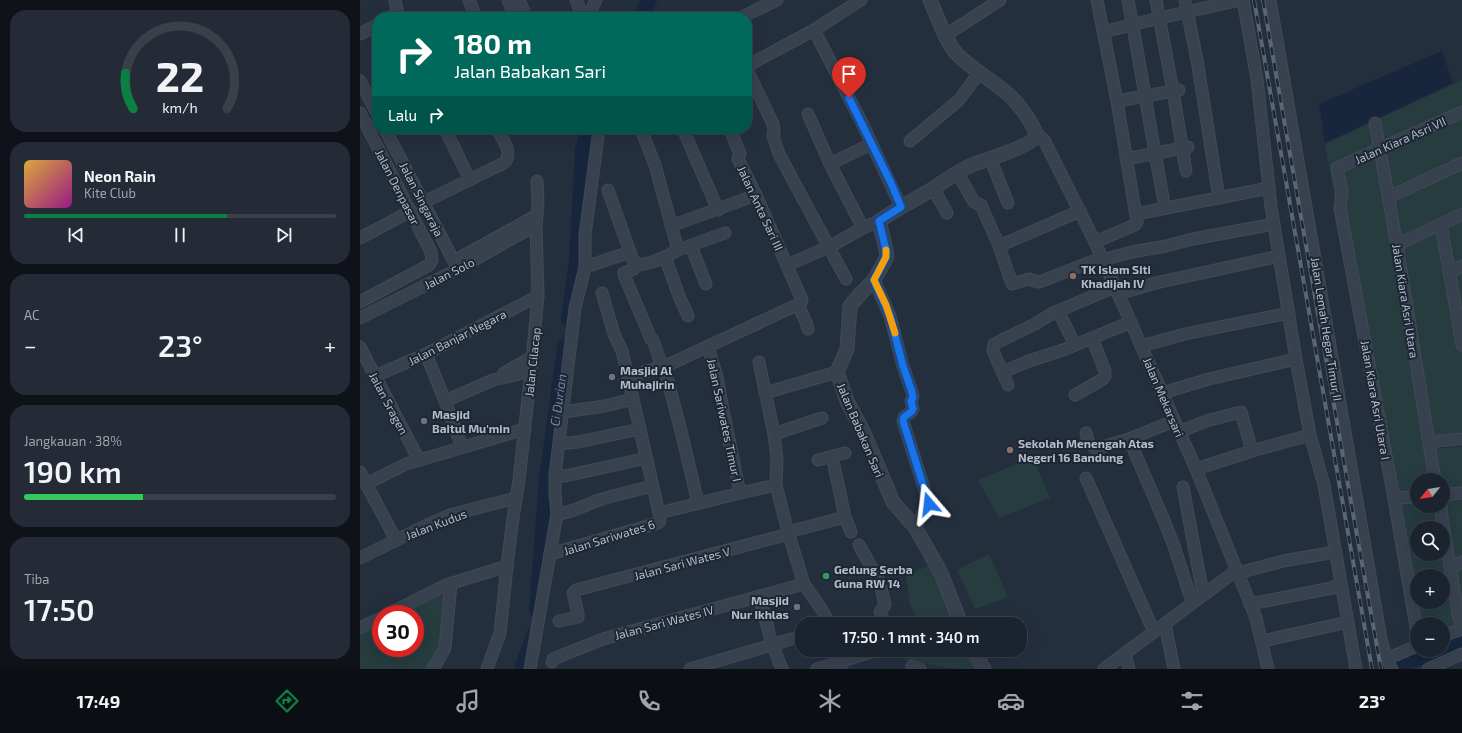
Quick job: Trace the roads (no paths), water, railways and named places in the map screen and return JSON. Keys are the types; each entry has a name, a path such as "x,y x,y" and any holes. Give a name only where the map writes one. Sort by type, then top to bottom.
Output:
{"street":[{"path":"395,0 396,12"},
{"path":"469,0 474,12"},
{"path":"508,0 513,12"},
{"path":"519,0 524,12"},
{"path":"576,0 581,12"},
{"path":"590,12 596,0"},
{"path":"752,12 777,0"},
{"path":"752,63 814,30 861,0"},
{"path":"787,265 829,248 863,228 879,221 957,172 973,164 1021,146 1032,140 1037,134 1027,117 1009,95 979,73 957,54 950,44 930,0"},
{"path":"946,35 1000,0"},
{"path":"1095,242 1135,225 1137,222 1097,0"},
{"path":"1128,0 1165,208"},
{"path":"1156,0 1176,90 1185,147 1186,171"},
{"path":"1185,0 1197,60 1219,198"},
{"path":"1103,32 1240,0"},
{"path":"1243,0 1257,79 1269,189 1269,225 1275,257 1289,313 1310,435 1324,485 1356,669"},
{"name":"Jalan Lemah Hegar Timur II","path":"1270,0 1292,118 1343,426 1381,639 1389,662"},
{"path":"360,34 372,28"},
{"path":"814,30 872,144 901,207"},
{"path":"910,141 959,100 979,73"},
{"path":"752,80 773,124 773,136 779,154 846,279"},
{"path":"360,81 372,104"},
{"path":"1116,101 1176,90"},
{"name":"Jalan Denpasar","path":"360,112 431,252 431,262 360,302"},
{"name":"Jalan Kiara Asri VII","path":"1337,168 1462,112"},
{"path":"808,114 830,164 863,228"},
{"name":"Jalan Kiara Asri Utara","path":"1375,122 1389,197 1434,473"},
{"name":"Jalan Singaraja","path":"388,134 456,265"},
{"path":"447,134 470,180"},
{"path":"424,202 504,163 508,156 507,148 500,134"},
{"path":"553,665 532,664 557,514 555,475 575,308 586,267 585,235 597,134"},
{"path":"643,134 656,165 678,250"},
{"path":"685,134 718,210"},
{"name":"Jalan Anta Sari III","path":"732,134 740,154 738,159 756,195 802,300 798,306"},
{"name":"Jalan Mekarsari","path":"1037,134 1044,140 1095,242 1101,259 1142,346 1174,422 1196,469 1256,618 1268,669"},
{"path":"830,164 872,144"},
{"path":"1126,160 1185,147"},
{"path":"990,158 1008,203"},
{"path":"1389,197 1462,163"},
{"name":"Jalan Kiara Asri Utara I","path":"1337,168 1342,192 1340,208 1394,498 1414,617"},
{"path":"957,172 974,202 981,205 1000,246 1012,284 1029,279 1038,282 1042,281 1101,259 1193,239 1269,225"},
{"name":"Jalan Cilacap","path":"487,669 500,633 533,357 538,296 536,220 538,203 537,181"},
{"path":"933,188 947,214"},
{"path":"1136,214 1269,189"},
{"path":"608,190 630,252 634,261 638,264 643,264 665,257 678,250 725,233"},
{"path":"671,226 756,195"},
{"path":"360,238 410,211"},
{"path":"1000,246 1080,211"},
{"path":"1397,245 1462,214"},
{"name":"Jalan Solo","path":"360,318 536,220"},
{"name":"Jalan Babakan Sari","path":"879,221 886,250 886,257 874,280 850,306 847,349 837,372 846,401 866,437 892,502 916,527 940,573 959,617"},
{"path":"1441,224 1449,272 1460,316 1462,346"},
{"path":"691,246 706,284"},
{"path":"586,267 630,252"},
{"path":"665,257 688,316"},
{"path":"1008,385 993,351 994,344 1058,311 1116,291 1275,257"},
{"path":"638,264 637,267 624,273 624,275 651,339 653,340 663,367 698,503"},
{"path":"1449,272 1462,266"},
{"path":"874,280 890,316 903,366 912,392 913,398 911,401 913,409 904,417 903,421 929,504 916,527"},
{"path":"602,293 614,334 622,351 629,377 660,513 776,485"},
{"name":"Jalan Banjar Negara","path":"375,376 426,354 538,296"},
{"path":"629,377 663,367 798,306 808,329"},
{"path":"1058,311 1075,345"},
{"path":"1142,346 1185,334 1289,313"},
{"path":"1003,372 1131,322"},
{"path":"1075,395 1103,379 1105,376 1105,371 1092,338"},
{"name":"Jalan Sariwates Timur I","path":"708,347 717,377 740,493"},
{"name":"Jalan Sragen","path":"360,348 419,460"},
{"path":"426,354 462,447"},
{"path":"445,401 493,380 533,357"},
{"path":"1162,393 1209,379 1296,359"},
{"path":"759,362 774,434 777,459 776,485 788,533 804,584 826,617"},
{"path":"493,380 531,371"},
{"path":"765,393 837,372"},
{"path":"563,412 604,406 634,399"},
{"path":"1179,432 1206,420 1240,412 1252,451"},
{"path":"774,434 822,418"},
{"path":"1086,433 1088,442 1096,449 1174,422"},
{"path":"366,484 406,464 525,429"},
{"path":"559,444 578,442 640,429"},
{"path":"1196,469 1252,451 1310,435"},
{"path":"1128,439 1163,518 1192,602"},
{"path":"1429,442 1462,439"},
{"path":"818,460 845,453"},
{"path":"832,456 845,517 851,532"},
{"path":"555,475 565,476 647,458"},
{"path":"360,472 396,540"},
{"path":"1086,478 1154,632"},
{"path":"557,514 653,486"},
{"path":"1183,487 1203,594"},
{"path":"1450,494 1462,493"},
{"path":"1394,498 1410,497"},
{"name":"Jalan Kudus","path":"360,558 427,524 450,515 516,498"},
{"name":"Jalan Sariwates 6","path":"550,554 658,523 660,521 660,513"},
{"path":"1442,513 1461,624 1450,631"},
{"name":"Jalan Sari Wates V","path":"559,621 578,617 573,593 576,590 845,517"},
{"path":"858,545 878,579 884,604 880,612 882,617"},
{"path":"1104,669 1192,602 1237,571 1282,561 1335,552"},
{"path":"1451,567 1462,562"},
{"path":"407,605 451,584 507,566"},
{"path":"1250,604 1332,588 1341,583"},
{"path":"434,669 445,648 451,584"},
{"name":"Jalan Sari Wates IV","path":"553,665 553,660 603,639 804,584"},
{"path":"759,596 772,644 782,669"},
{"path":"360,628 372,622"},
{"path":"1262,641 1348,622"},
{"path":"1165,624 1174,669"},
{"path":"690,669 795,638"},
{"path":"1389,662 1396,655 1410,649"},
{"path":"1125,654 1129,669"},
{"path":"1428,669 1444,666 1462,654"},
{"path":"817,669 840,666 861,657"},
{"path":"977,657 984,669"}],"water":[{"path":"1442,51 1453,83 1325,143 1319,104"}],"waterway":[{"name":"Ci Durian","path":"643,12 649,0"},
{"name":"Ci Durian","path":"569,320 577,260 583,150 588,134"},
{"name":"Ci Durian","path":"537,610 547,479 565,347"},
{"path":"1439,447 1462,445"},
{"name":"Ci Durian","path":"522,669 534,635"},
{"path":"1450,646 1462,641"},
{"path":"1387,669 1421,657"}],"railway":[{"path":"1254,0 1372,669"},
{"path":"1263,0 1381,669"}],"place":[{"name":"TK Islam Siti Khadijah IV","path":"1073,276"},
{"name":"Masjid Al Muhajirin","path":"612,377"},
{"name":"Masjid Baitul Mu'min","path":"424,421"},
{"name":"Sekolah Menengah Atas Negeri 16 Bandung","path":"1010,450"},
{"name":"Gedung Serba Guna RW 14","path":"826,576"},
{"name":"Masjid Nur Ikhlas","path":"797,607"}]}
